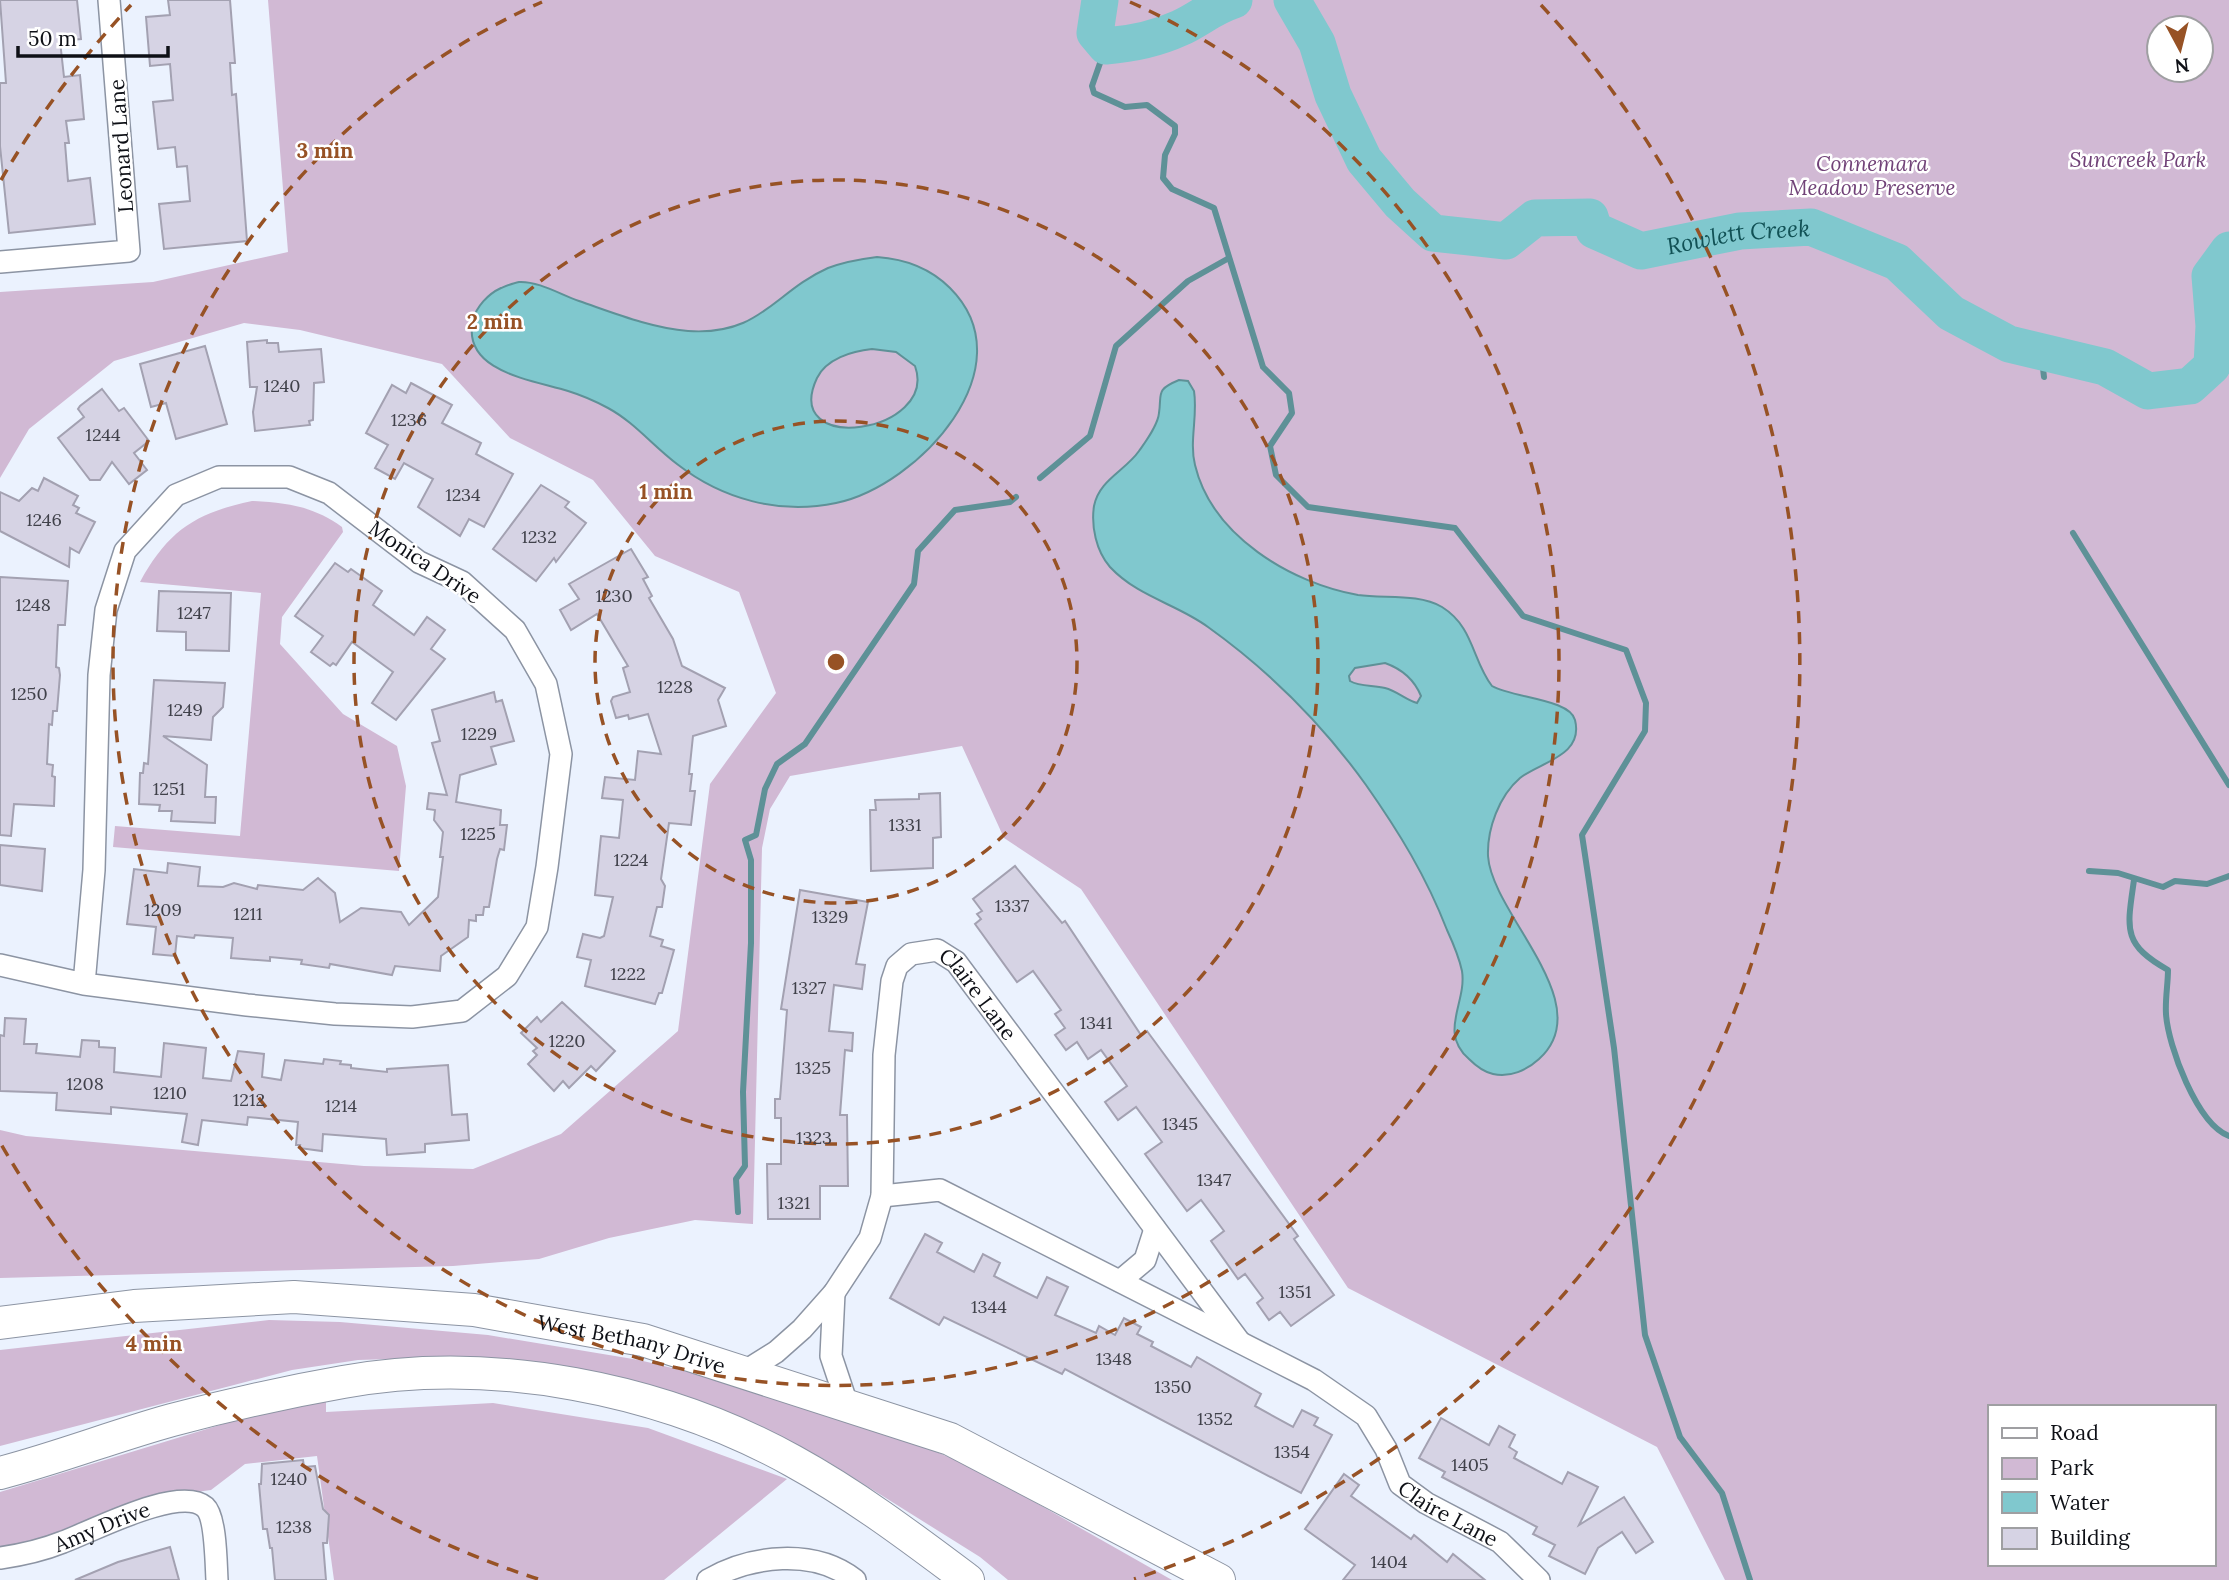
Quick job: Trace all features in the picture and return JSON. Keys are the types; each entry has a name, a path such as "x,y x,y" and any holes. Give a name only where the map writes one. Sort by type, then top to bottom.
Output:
{"main road":[{"name":"West Bethany Drive","path":"0,1323 134,1306 294,1297 474,1310 643,1340 950,1439 1219,1580"},
{"path":"0,1473 173,1420 344,1382 431,1372 489,1373 611,1393 674,1410 738,1434 793,1461 885,1518 968,1580"}],"street":[{"name":"Leonard Lane","path":"0,262 129,251 109,0"},
{"name":"Monica Drive","path":"0,965 84,984 259,1007 412,1017 462,1011 508,976 537,927 561,754 546,684 515,630 462,582 419,562 329,493 289,477 219,477 176,495 125,551 106,610 99,675 94,870 84,984"},
{"name":"Claire Lane","path":"744,1372 776,1352 834,1293 870,1238 882,1196 884,1055 892,981 897,966 911,954 937,950 956,962 1239,1340"},
{"name":"Claire Lane","path":"882,1196 940,1190 1314,1380 1366,1416 1386,1449 1400,1484 1426,1503 1500,1542 1539,1580"},
{"path":"1120,1281 1145,1260 1155,1229"},
{"path":"834,1293 831,1356 847,1404"},
{"name":"Amy Drive","path":"0,1558 60,1543 158,1505 191,1502 204,1505 210,1514 217,1580"},
{"path":"708,1580 738,1565 777,1559 816,1562 855,1580"}],"green space":[{"path":"268,0 2229,0 2229,1580 1725,1580 1657,1447 1348,1288 1081,889 1004,838 962,746 790,776 770,809 762,848 753,1224 695,1220 609,1238 539,1259 453,1266 0,1278 0,1130 26,1136 364,1166 473,1169 561,1134 678,1031 710,784 776,693 739,592 655,556 593,480 510,438 442,364 300,330 244,323 114,361 29,429 0,478 0,292 153,282 288,252"},
{"path":"252,501 310,510 342,527 343,532 282,617 280,644 343,714 397,746 406,786 399,871 113,847 115,826 240,836 261,593 140,582 161,550 185,527 214,512"},
{"path":"269,1320 340,1322 488,1335 639,1360 722,1380 914,1443 971,1466 1172,1580 1008,1580 980,1557 822,1458 742,1419 456,1357 358,1360 292,1370 0,1446 0,1350"},
{"path":"326,1399 326,1412 493,1403 648,1428 787,1479 664,1580 334,1580 317,1456 245,1464 211,1490 151,1498 53,1535 0,1548 0,1492 276,1408"}],"water":[{"path":"877,257 908,262 926,270 950,288 971,319 977,353 970,386 953,419 929,448 900,473 868,492 836,503 793,507 773,505 732,495 713,487 677,464 608,408 588,398 503,371 478,351 472,338 473,320 483,301 507,285 519,282 542,286 646,323 688,331 713,331 750,320 809,278 828,268","holes":["872,349 896,352 915,366 916,389 905,407 885,420 861,427 838,427 820,419 812,403 821,371 848,354"]},
{"path":"1179,380 1188,381 1194,391 1193,456 1204,490 1218,514 1236,534 1281,567 1332,589 1358,595 1422,600 1442,607 1453,615 1467,634 1492,686 1552,703 1571,713 1575,720 1576,732 1567,750 1528,772 1506,794 1492,824 1488,846 1494,879 1551,986 1557,1012 1554,1037 1539,1059 1524,1070 1506,1075 1490,1073 1474,1064 1460,1049 1454,1028 1461,994 1462,971 1454,945 1430,891 1401,837 1332,741 1252,661 1196,619 1133,586 1110,567 1101,554 1093,522 1097,497 1107,482 1133,458 1148,438 1158,418 1161,393","holes":["1385,663 1407,675 1415,685 1421,696 1417,703 1389,689 1350,681 1349,676 1355,668"]}],"building":[{"path":"0,0 77,0 81,39 60,41 64,77 80,75 84,119 66,121 69,143 65,143 68,181 90,178 95,224 9,233 0,146 0,83 6,83"},
{"path":"168,0 230,0 235,63 230,63 232,95 236,94 247,241 164,249 159,204 190,201 187,166 177,167 175,147 158,149 153,102 173,100 170,64 150,66 146,17 170,15"},
{"path":"267,340 267,343 278,343 279,352 321,349 324,382 314,383 313,420 309,421 310,425 255,431 253,412 257,387 250,387 247,342"},
{"path":"205,346 227,424 176,439 166,403 151,407 140,364"},
{"path":"411,383 452,405 442,423 481,443 476,454 513,474 484,527 469,519 460,536 418,507 433,479 404,463 395,479 375,468 388,445 366,433 392,385 406,393"},
{"path":"102,389 119,411 124,408 149,441 134,453 147,470 129,484 112,462 100,480 90,480 58,438 84,417 78,409"},
{"path":"44,478 78,496 73,505 79,508 76,513 95,522 79,553 70,548 69,567 0,531 0,492 19,501 32,488 38,491"},
{"path":"541,485 569,502 565,507 586,523 556,562 554,558 536,581 493,549"},
{"path":"631,549 648,577 643,579 652,596 649,598 673,639 682,666 725,688 718,700 726,726 693,736 689,774 692,774 690,791 695,791 691,825 669,823 661,879 665,886 662,907 657,907 650,936 663,940 661,946 674,950 662,993 659,993 655,1004 585,986 591,960 577,957 583,934 600,938 604,936 613,897 595,895 601,836 619,838 623,800 602,798 605,777 635,780 638,751 661,754 648,714 629,719 628,715 616,718 611,701 613,697 630,692 623,668 628,666 597,614 571,630 560,610 579,599 569,584"},
{"path":"335,563 348,572 351,569 382,591 373,605 414,635 427,617 445,630 431,649 445,659 396,720 372,703 393,672 352,642 336,665 333,663 330,666 311,652 323,636 295,616"},
{"path":"0,577 68,581 65,625 58,625 56,667 59,668 60,675 57,711 53,711 52,725 49,724 47,764 53,765 52,776 55,777 54,806 14,804 11,836 0,835"},
{"path":"159,591 231,593 229,651 186,650 186,632 157,631"},
{"path":"154,680 225,683 223,707 213,717 211,740 163,736 207,765 205,797 216,797 215,823 171,821 172,811 159,811 160,805 139,804 140,773 143,773 144,763 148,764"},
{"path":"494,692 496,702 502,700 514,741 491,747 496,764 460,775 456,802 501,810 500,825 507,825 504,850 500,849 497,859 489,907 484,907 483,915 476,915 476,921 469,920 468,937 441,956 440,971 395,966 392,975 330,964 329,968 301,964 302,960 231,958 233,938 195,935 194,938 177,936 175,956 153,954 156,927 127,924 134,869 167,873 168,863 200,867 198,886 223,887 234,883 257,889 258,885 303,890 318,878 335,893 340,922 361,908 401,912 409,925 438,897 443,857 440,857 443,832 434,820 435,810 427,809 429,793 447,795 432,743 440,741 432,710"},
{"path":"940,793 941,837 933,838 933,868 871,871 870,810 876,810 875,800 919,799 919,794"},
{"path":"0,845 45,849 42,891 0,885"},
{"path":"1015,866 1062,923 1065,921 1141,1035 1147,1031 1298,1236 1294,1239 1334,1295 1291,1326 1280,1312 1269,1320 1257,1303 1263,1298 1245,1274 1238,1279 1211,1241 1224,1231 1201,1200 1187,1211 1145,1154 1162,1142 1136,1107 1118,1120 1105,1102 1127,1086 1101,1050 1088,1059 1077,1042 1066,1050 1055,1035 1065,1028 1055,1014 1061,1010 1033,971 1017,982 975,924 981,919 977,914 982,911 973,899"},
{"path":"800,890 868,902 856,964 865,965 862,989 834,985 829,1031 853,1033 852,1051 845,1050 840,1115 847,1115 848,1186 820,1186 820,1219 768,1219 767,1164 781,1164 781,1118 775,1118 775,1099 780,1099 787,1010 781,1009"},
{"path":"562,1002 615,1051 596,1071 591,1066 569,1088 563,1081 554,1091 528,1064 537,1055 533,1051 537,1048 521,1033 537,1017 541,1022"},
{"path":"5,1018 26,1019 24,1044 37,1044 36,1053 80,1057 82,1040 99,1041 99,1047 115,1048 114,1072 161,1077 164,1043 206,1048 203,1078 231,1081 238,1051 264,1054 262,1077 281,1080 285,1060 323,1064 324,1059 341,1061 340,1064 351,1065 351,1068 387,1072 387,1069 448,1065 452,1115 467,1114 469,1140 425,1144 425,1152 387,1155 386,1139 323,1134 322,1151 299,1148 300,1145 296,1145 298,1122 248,1117 247,1125 202,1120 198,1145 182,1142 187,1114 111,1107 111,1114 56,1110 57,1093 0,1091 0,1035 4,1036"},
{"path":"925,1234 942,1243 937,1252 974,1272 983,1254 1000,1263 994,1276 1037,1298 1047,1277 1068,1287 1055,1315 1096,1333 1099,1326 1115,1335 1124,1318 1141,1327 1137,1334 1153,1342 1151,1346 1191,1367 1197,1357 1261,1394 1255,1406 1293,1427 1302,1410 1318,1418 1314,1425 1332,1435 1301,1493 1065,1369 1062,1374 944,1317 939,1325 890,1298"},
{"path":"1441,1418 1489,1445 1499,1426 1515,1435 1509,1447 1517,1452 1514,1458 1562,1484 1568,1472 1598,1487 1579,1525 1624,1497 1653,1542 1636,1553 1622,1532 1598,1548 1585,1574 1549,1556 1555,1545 1533,1534 1537,1527 1442,1477 1445,1472 1419,1458"},
{"path":"303,1460 304,1467 315,1466 323,1509 329,1515 327,1543 323,1543 326,1580 275,1580 272,1548 267,1529 263,1529 259,1484 262,1464"},
{"path":"1344,1474 1359,1485 1351,1496 1411,1539 1414,1535 1447,1562 1453,1554 1485,1580 1343,1580 1355,1565 1305,1529"},
{"path":"170,1547 179,1580 75,1580 118,1562"}],"waterway":[{"name":"Rowlett Creek","path":"1100,0 1095,33 1106,46 1162,35 1234,0"},
{"name":"Rowlett Creek","path":"1292,0 1317,43 1333,95 1364,160 1400,203 1433,233 1506,241 1535,218 1590,217 1594,230 1641,251 1740,231 1811,227 1897,262 1951,313 2009,344 2105,367 2148,391 2190,386 2212,366 2214,326 2210,276 2229,250"},
{"path":"1106,46 1092,86 1094,93 1125,107 1147,105 1175,126 1175,134 1165,155 1163,178 1172,189 1214,208 1263,367 1289,393 1292,413 1270,446 1276,475 1308,507 1455,528 1523,616 1626,650 1646,703 1645,731 1582,835 1614,1048 1645,1335 1680,1437 1722,1493 1750,1580"},
{"path":"1040,478 1090,436 1116,346 1188,281 1229,258"},
{"path":"2041,351 2044,377"},
{"path":"738,1212 736,1179 745,1166 743,1092 751,943 751,860 745,840 756,835 765,789 777,764 805,744 914,584 918,551 955,510 1010,502 1016,497"},
{"path":"2073,533 2229,785"},
{"path":"2089,871 2118,873 2163,887 2175,881 2207,884 2229,876"},
{"path":"2134,880 2130,911 2131,934 2142,952 2168,970 2166,1014 2178,1064 2206,1116 2217,1129 2229,1136"}],"park label":[{"name":"Suncreek Park","path":"2138,159"},
{"name":"Connemara Meadow Preserve","path":"1872,175"}]}
